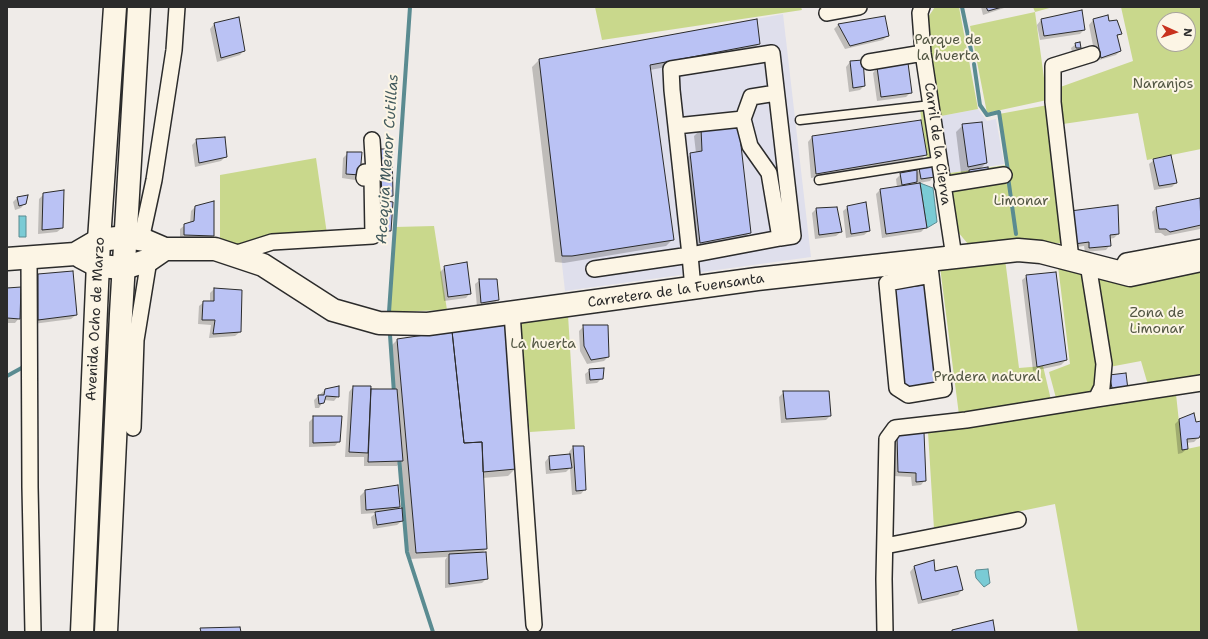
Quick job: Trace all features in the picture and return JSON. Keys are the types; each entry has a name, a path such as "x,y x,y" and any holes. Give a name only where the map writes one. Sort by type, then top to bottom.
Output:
{"main road":[{"name":"Avenida Ocho de Marzo","path":"82,632 99,240 115,7"},
{"name":"Avenida Ocho de Marzo","path":"106,632 124,268 134,238 139,7"},
{"path":"7,258 75,254 99,240 134,238 157,255"},
{"name":"Carretera de la Fuensanta","path":"157,255 215,249 263,266 333,310 379,324 428,324 512,314 757,279 930,268 954,257 1018,250 1041,252 1130,275 1201,260"},
{"path":"75,254 98,266 124,268 157,255"}],"street":[{"path":"134,238 154,180 173,57 177,7"},
{"path":"827,13 859,7"},
{"name":"Carril de la Cierva","path":"922,7 920,13 924,53 942,185 954,257"},
{"path":"594,269 690,255 793,236 772,53 671,69 690,255 693,288"},
{"path":"869,62 924,53"},
{"path":"1092,54 1053,66 1052,96 1080,262 1104,364 1102,387 1096,399"},
{"path":"776,93 751,97 743,119 750,146 769,172 780,238"},
{"path":"690,255 676,126 743,119"},
{"path":"231,255 272,242 373,236 372,177 364,178 365,172 374,172 372,140"},
{"path":"942,185 1004,175"},
{"path":"1119,272 1126,261 1201,247"},
{"path":"133,428 136,340 157,255"},
{"path":"29,257 30,487 34,632"},
{"path":"930,268 944,389 908,395 897,388 887,283 930,268"},
{"path":"512,314 534,626"},
{"path":"885,632 887,439 895,428 966,420 1201,383"},
{"path":"885,546 1018,520"}],"lane":[{"path":"800,120 931,105"},
{"path":"819,180 939,161"}],"shaded area":[{"path":"783,14 811,257 565,291 539,59"},
{"path":"978,109 987,121 996,119 1004,164 950,173 941,116"}],"green space":[{"path":"595,7 801,7 802,10 602,40"},
{"name":"Parque de la huerta","path":"935,7 959,7 978,109 941,116 926,20"},
{"path":"1033,7 1053,7 1035,12"},
{"name":"Naranjos","path":"1121,7 1201,7 1201,149 1147,160 1138,113 1063,124 1052,90 1133,61"},
{"path":"1035,12 1047,100 987,113 970,26"},
{"name":"Limonar","path":"1048,105 1067,244 1011,239 968,244 958,232 950,173 1007,165 999,114"},
{"path":"925,108 934,166 928,166 920,109"},
{"path":"316,158 327,234 239,246 220,240 220,175"},
{"path":"434,226 447,310 389,312 395,227"},
{"name":"Pradera natural","path":"1005,259 1019,368 1043,366 1051,400 959,415 940,267"},
{"path":"1058,266 1082,271 1099,374 1089,394 1056,398 1049,372 1070,364"},
{"name":"Zona de Limonar","path":"1201,267 1201,376 1148,385 1141,361 1104,368 1098,277"},
{"name":"La huerta","path":"568,315 575,429 530,432 512,319"},
{"path":"1176,394 1182,450 1201,446 1201,632 1078,632 1055,504 934,529 928,432"}],"water":[{"path":"920,183 933,188 937,222 927,228"},
{"path":"19,216 26,216 26,237 19,237"},
{"path":"988,569 990,583 984,587 976,578 975,572 976,570"}],"building":[{"path":"986,7 1002,7 988,11"},
{"path":"1082,10 1085,30 1044,36 1041,19"},
{"path":"1108,15 1109,21 1117,20 1122,34 1117,35 1121,51 1101,58 1093,19"},
{"path":"885,16 889,36 850,46 838,24"},
{"path":"239,17 245,51 221,58 214,23"},
{"path":"757,19 760,44 650,65 674,240 572,256 562,256 539,59"},
{"path":"1080,42 1081,48 1076,48 1075,43"},
{"path":"863,60 865,86 853,88 850,61"},
{"path":"908,63 912,93 881,97 877,67"},
{"path":"921,120 927,155 816,174 812,136"},
{"path":"982,122 987,163 968,167 962,124"},
{"path":"701,128 739,128 751,233 700,243 690,153 702,151"},
{"path":"225,137 227,157 199,163 196,139"},
{"path":"380,149 392,149 393,196 382,197"},
{"path":"347,152 362,152 360,175 346,174"},
{"path":"1171,155 1177,183 1159,186 1153,159"},
{"path":"934,166 935,177 921,179 919,168"},
{"path":"988,167 989,178 970,181 969,170"},
{"path":"917,170 917,182 902,185 900,173"},
{"path":"920,183 927,228 886,234 880,189"},
{"path":"64,190 63,228 42,230 43,193"},
{"path":"28,195 26,204 19,206 17,197"},
{"path":"1200,198 1201,225 1170,232 1166,229 1159,229 1156,207"},
{"path":"379,200 393,202 391,231 378,231"},
{"path":"214,201 214,236 184,235 184,224 194,221 195,206"},
{"path":"866,202 870,231 851,234 847,206"},
{"path":"1118,205 1119,234 1110,235 1111,246 1089,248 1089,242 1074,244 1070,211"},
{"path":"837,207 842,232 819,235 816,208"},
{"path":"467,262 471,294 448,297 444,266"},
{"path":"73,271 77,315 38,320 38,274"},
{"path":"1056,272 1067,360 1037,367 1026,275"},
{"path":"479,279 497,279 499,300 481,303"},
{"path":"926,285 938,385 910,391 904,387 892,289"},
{"path":"21,287 20,319 7,318 7,288"},
{"path":"214,288 242,290 241,332 213,334 215,320 202,320 203,301 214,301"},
{"path":"507,325 516,469 483,472 482,442 464,443 452,331"},
{"path":"583,325 608,325 609,357 591,360 584,346"},
{"path":"452,331 464,443 482,442 487,549 416,553 397,339"},
{"path":"604,368 603,379 590,380 589,369"},
{"path":"1126,373 1128,390 1113,392 1109,375"},
{"path":"339,386 339,397 326,396 324,403 319,404 318,395 324,395 325,389"},
{"path":"353,386 371,386 368,453 349,452"},
{"path":"371,389 397,389 403,461 368,462"},
{"path":"783,391 829,391 831,416 786,419"},
{"path":"1194,413 1196,422 1201,421 1201,434 1199,438 1187,439 1188,449 1182,450 1179,419"},
{"path":"313,416 342,416 340,442 313,443"},
{"path":"924,432 926,481 916,482 916,473 898,472 897,436"},
{"path":"573,446 584,446 586,490 576,491"},
{"path":"570,454 572,468 550,470 549,456"},
{"path":"398,485 400,507 366,510 365,490"},
{"path":"402,508 403,521 377,525 375,512"},
{"path":"486,552 488,579 449,584 449,554"},
{"path":"934,560 935,571 957,566 963,590 922,600 914,566"},
{"path":"993,620 995,632 952,632 952,630"},
{"path":"240,627 241,632 201,632 200,628"}],"waterway":[{"name":"Acequia Menor Cutillas","path":"389,312 410,7"},
{"path":"962,7 972,55"},
{"path":"974,64 980,105 987,115 999,112 1008,171"},
{"path":"1008,177 1016,234"},
{"name":"Acequia Menor Cutillas","path":"390,335 394,393"},
{"path":"7,376 27,365"},
{"name":"Acequia Menor Cutillas","path":"399,457 407,552 433,632"}]}
